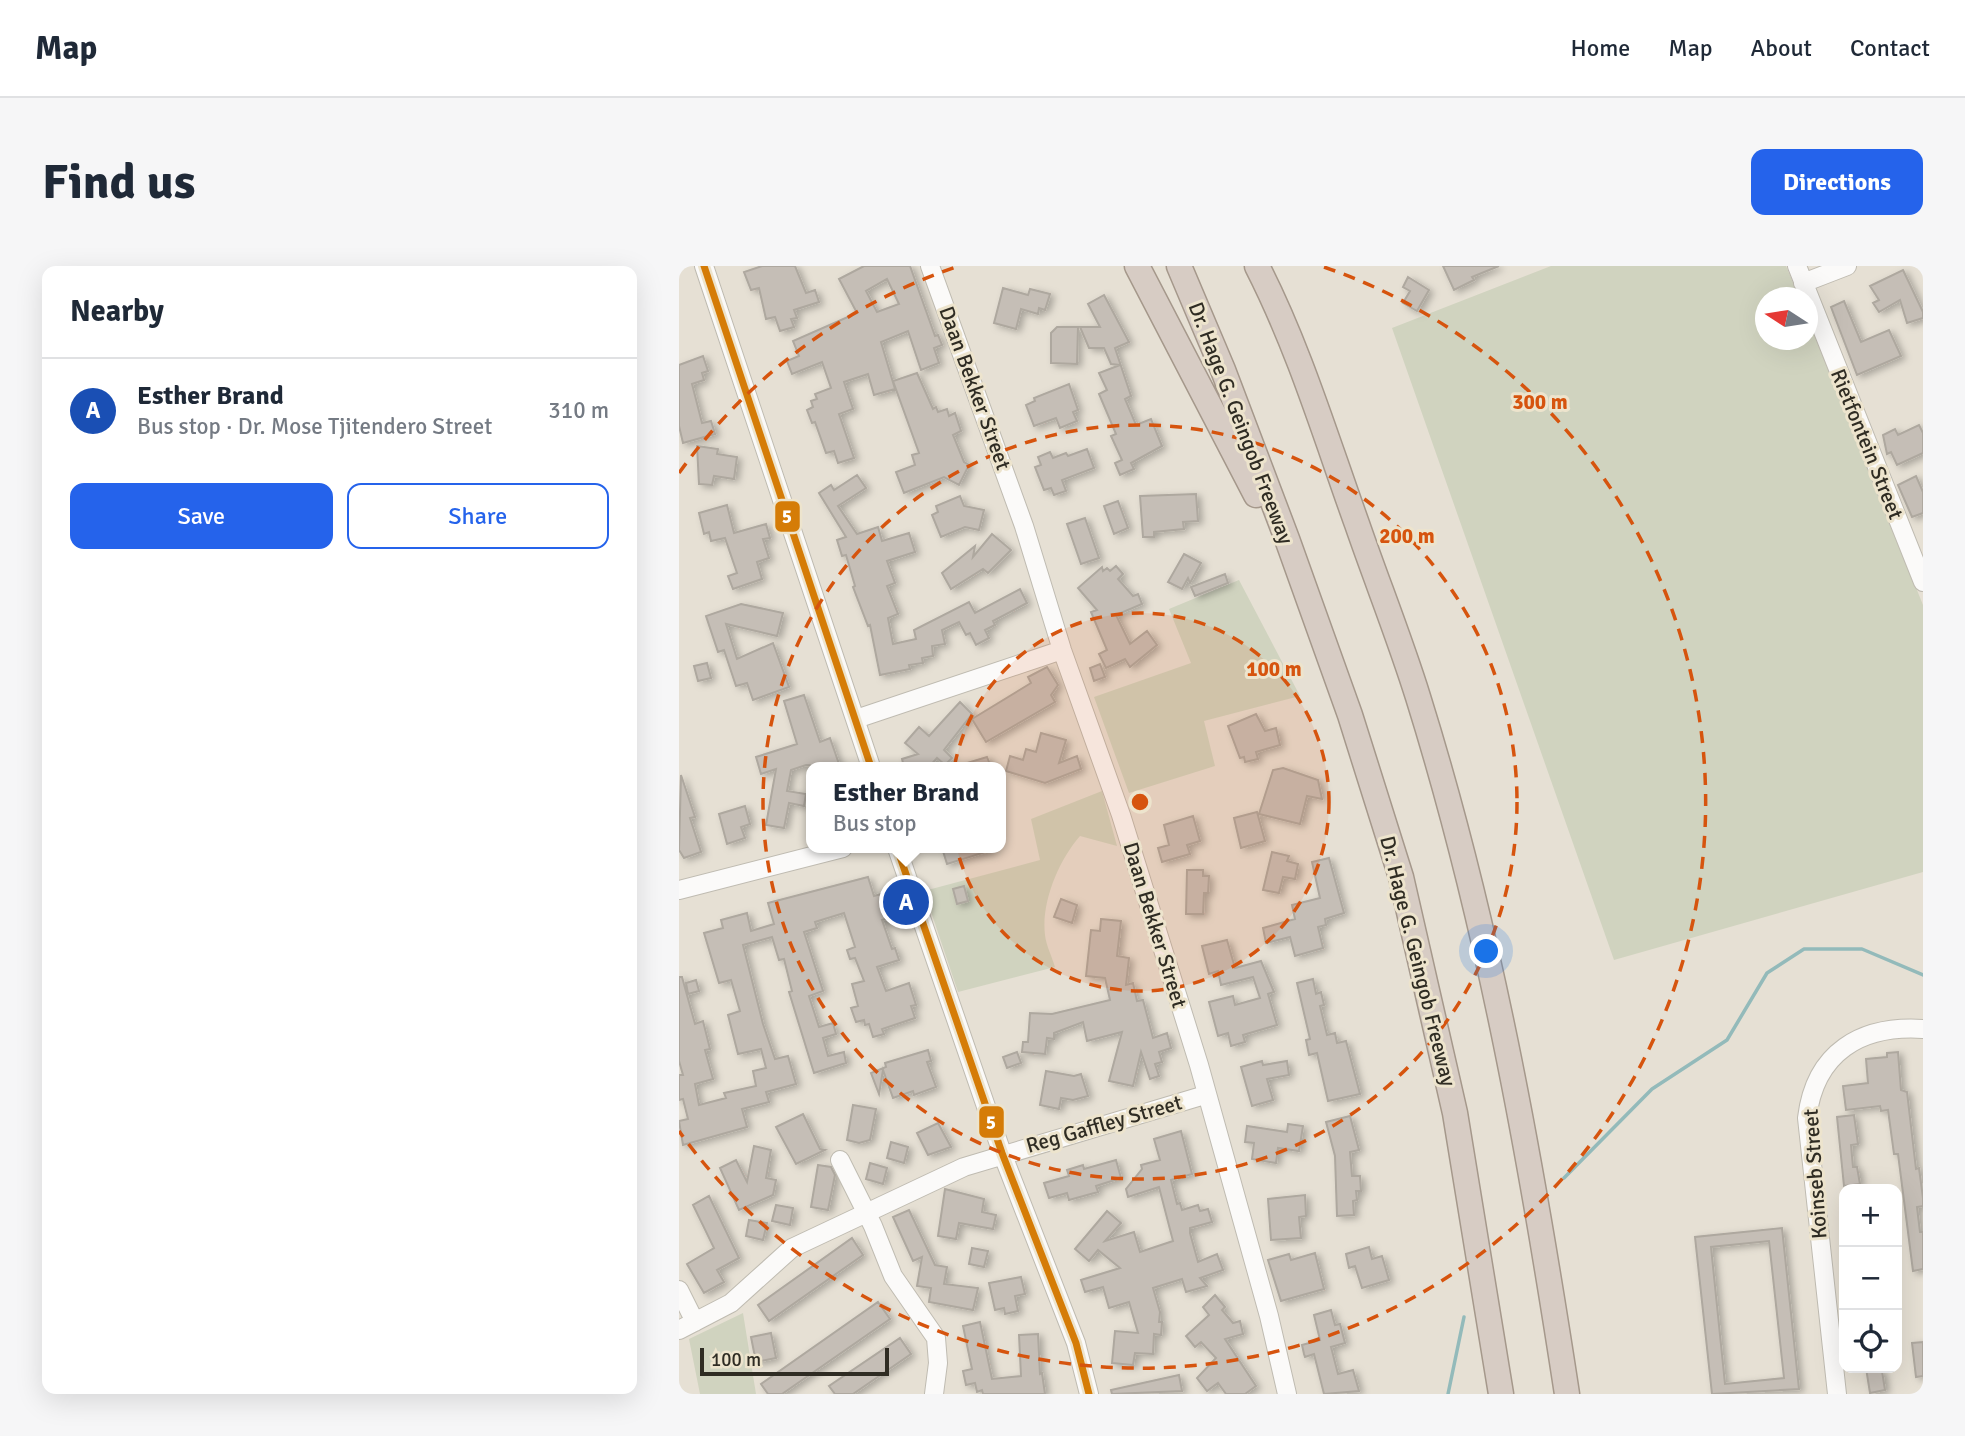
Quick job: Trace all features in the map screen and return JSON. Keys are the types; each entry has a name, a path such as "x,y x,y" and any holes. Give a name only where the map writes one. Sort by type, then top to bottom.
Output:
{"highway":[{"path":"1137,266 1307,595"},
{"name":"Dr. Hage G. Geingob Freeway","path":"1179,266 1223,370 1307,595 1350,715 1401,877 1455,1113 1501,1394"},
{"path":"1257,266 1275,300"},
{"path":"1263,266 1418,697 1480,924 1529,1160 1567,1394"}],"street":[{"path":"704,266 869,762"},
{"name":"Daan Bekker Street","path":"930,266 1024,526 1062,650 1121,815 1199,1065 1205,1095 1269,1316 1287,1394"},
{"path":"1800,274 1847,266"},
{"name":"Rietfontein Street","path":"1800,274 1923,582"},
{"path":"856,719 1062,650"},
{"path":"679,890 823,853"},
{"path":"899,853 1002,1153 1076,1343 1089,1394"},
{"name":"Koinseb Street","path":"1837,1394 1807,1118 1809,1099 1828,1064 1849,1043 1874,1031 1923,1029"},
{"name":"Reg Gaffley Street","path":"687,1326 731,1303 792,1248 964,1167 1002,1153 1205,1095"},
{"path":"840,1160 893,1276 936,1338 938,1363 934,1394"},
{"path":"679,1290 687,1326"}],"green space":[{"path":"1551,266 1786,266 1795,287 1755,287 1755,350 1818,350 1818,344 1923,605 1923,872 1614,960 1392,328"},
{"path":"1239,580 1300,696 1204,721 1215,766 1129,793 1094,697 1191,663 1169,609"},
{"path":"1102,791 1117,846 1080,836 1065,857 1053,882 1044,922 1055,967 958,992 924,891 1040,860 1031,819"},
{"path":"743,1313 756,1394 700,1394 689,1339"}],"building":[{"path":"762,266 795,266 806,293 815,290 819,302 794,310 797,318 791,319 794,327 780,331 775,317 766,319 759,288 751,290 744,272"},
{"path":"864,266 910,266 935,336 938,335 942,345 934,348 939,363 921,370 908,331 881,342 895,389 874,395 868,374 844,382 853,409 839,414 854,458 838,463 834,451 826,453 815,422 812,423 807,410 813,407 811,401 817,399 815,394 831,388 822,362 792,374 787,361 799,356 793,341 857,313 839,279","holes":["887,279 899,304 877,312 866,291"]},
{"path":"1443,266 1499,266 1472,277 1474,280 1454,290"},
{"path":"1903,270 1923,312 1923,318 1907,323 1900,300 1879,312 1873,303 1879,300 1870,286"},
{"path":"1408,277 1429,290 1417,311 1403,303 1410,291 1403,287"},
{"path":"1003,288 1028,295 1030,289 1050,294 1045,310 1039,308 1038,314 1021,309 1016,329 994,323"},
{"path":"1104,295 1129,342 1115,348 1131,396 1125,399 1136,425 1151,419 1162,446 1131,463 1134,469 1120,475 1115,463 1122,460 1111,436 1116,434 1099,394 1107,390 1099,373 1120,365 1111,364 1104,348 1089,348 1080,327 1100,327 1088,304"},
{"path":"1844,301 1861,342 1889,330 1901,356 1857,375 1831,307"},
{"path":"1057,327 1078,327 1077,364 1051,363 1051,333"},
{"path":"703,356 708,371 702,373 704,380 692,384 702,423 711,421 715,434 683,443 679,426 679,365"},
{"path":"917,373 933,409 936,407 938,412 947,409 949,416 955,413 961,431 953,435 964,462 969,465 959,485 944,477 904,493 896,472 915,465 912,455 919,453 893,381"},
{"path":"1069,384 1078,410 1073,412 1077,421 1060,428 1056,418 1034,426 1026,405 1035,401 1034,398"},
{"path":"1919,425 1923,433 1923,453 1897,465 1891,452 1887,454 1883,435 1895,429 1898,435"},
{"path":"697,446 718,449 717,454 737,457 734,479 714,476 712,485 699,484"},
{"path":"1087,449 1094,468 1062,480 1066,491 1054,495 1051,488 1044,490 1035,467 1041,465 1038,457 1050,452 1053,458 1066,453 1068,456"},
{"path":"857,475 866,488 838,506 857,534 878,527 882,541 909,533 915,552 887,561 895,583 887,586 898,614 888,618 893,644 916,639 914,630 969,602 975,613 1020,589 1027,603 993,621 995,625 985,630 989,638 976,645 970,633 966,635 959,622 942,630 945,644 932,646 933,656 922,658 923,663 909,665 910,669 880,675 870,625 868,626 853,587 855,586 846,555 842,556 837,540 846,537 819,493 831,485 834,490"},
{"path":"1916,476 1923,492 1923,513 1912,517 1898,485"},
{"path":"1196,494 1198,521 1183,522 1184,529 1154,532 1154,537 1143,537 1140,496"},
{"path":"960,496 964,506 984,510 979,530 965,527 941,537 932,515 938,512 936,506"},
{"path":"1118,501 1128,528 1114,534 1104,506"},
{"path":"727,505 734,533 766,524 770,538 763,539 769,558 757,562 762,579 733,589 728,576 737,573 725,538 711,541 709,532 704,534 699,513"},
{"path":"1085,518 1099,558 1081,564 1067,524"},
{"path":"992,534 1011,550 988,573 983,569 951,589 942,573 975,546 973,557"},
{"path":"1184,554 1201,563 1190,583 1188,578 1182,589 1168,582"},
{"path":"1116,566 1123,574 1118,579 1133,596 1138,594 1142,604 1116,615 1130,644 1147,631 1157,645 1130,667 1125,659 1106,668 1099,654 1107,650 1091,612 1097,610 1078,588 1102,567 1103,571 1107,568 1110,571"},
{"path":"1225,574 1228,583 1195,596 1191,587"},
{"path":"741,604 783,613 777,636 726,624 737,659 773,643 789,687 753,700 747,683 736,686 724,650 718,652 706,616"},
{"path":"707,663 711,678 698,681 694,666"},
{"path":"1100,664 1105,677 1094,681 1090,668"},
{"path":"1047,667 1058,685 1051,695 1055,702 986,742 972,719 1031,683 1028,677"},
{"path":"804,695 820,742 830,738 838,762 806,762 806,765 791,770 787,791 806,794 804,806 789,803 784,828 766,825 776,769 761,774 756,757 797,744 784,701"},
{"path":"960,702 972,714 944,750 952,758 948,762 942,762 937,758 933,762 903,762 902,759 918,754 905,743 919,727 929,736"},
{"path":"1256,714 1265,731 1276,728 1280,745 1256,752 1258,759 1245,762 1244,757 1240,758 1228,726"},
{"path":"1041,733 1066,740 1059,763 1077,756 1081,769 1045,783 1006,771 1010,756 1023,760 1026,749 1036,752"},
{"path":"987,757 989,762 970,762"},
{"path":"1283,768 1318,780 1322,799 1307,796 1300,824 1259,814 1273,770"},
{"path":"681,775 695,817 690,818 701,852 684,858 679,850"},
{"path":"745,806 750,824 741,827 745,838 727,844 719,814"},
{"path":"1257,812 1265,841 1241,848 1234,818"},
{"path":"1193,816 1200,841 1187,845 1190,854 1162,862 1158,848 1169,845 1164,825"},
{"path":"1272,852 1289,856 1287,861 1298,864 1295,879 1283,877 1279,893 1263,890"},
{"path":"944,853 982,853 947,864"},
{"path":"1329,858 1344,913 1325,919 1326,925 1318,927 1323,948 1295,956 1290,937 1266,943 1263,928 1295,919 1292,905 1320,898 1312,862"},
{"path":"1187,870 1203,870 1203,876 1209,876 1208,893 1204,893 1203,914 1186,914"},
{"path":"868,877 874,896 881,894 889,918 882,920 892,949 895,948 899,960 877,967 886,991 909,983 916,1005 911,1006 915,1018 882,1029 884,1034 873,1037 869,1024 865,1025 864,1020 856,1022 851,1008 858,1006 852,984 864,981 855,958 850,959 847,950 855,947 844,913 815,922 817,928 804,932 823,991 809,996 819,1027 833,1023 836,1034 823,1038 828,1056 844,1052 846,1063 814,1073 789,992 792,991 784,959 779,960 772,937 743,945 775,1059 788,1056 796,1084 766,1092 769,1102 742,1109 747,1127 683,1145 679,1121 688,1119 683,1099 679,1100 679,1075 683,1075 679,1061 679,977 682,977 695,1024 703,1021 710,1049 705,1050 713,1079 695,1084 699,1105 726,1098 724,1093 756,1086 753,1071 766,1068 761,1049 738,1054 728,1015 740,1011 731,980 719,983 704,933 723,928 721,920 747,913 751,931 774,924 768,903"},
{"path":"964,886 968,901 957,904 953,889"},
{"path":"1061,899 1077,905 1072,923 1054,917"},
{"path":"1101,919 1121,921 1117,956 1129,958 1126,985 1133,983 1137,1001 1143,1000 1153,1038 1167,1033 1171,1048 1159,1052 1162,1062 1155,1064 1159,1076 1150,1079 1141,1052 1133,1086 1109,1081 1122,1032 1087,1041 1083,1022 1054,1033 1054,1039 1047,1038 1045,1054 1022,1052 1023,1042 1028,1042 1030,1013 1052,1014 1110,1000 1105,978 1086,976 1091,930 1100,931"},
{"path":"1227,940 1235,968 1261,961 1274,992 1268,994 1277,1025 1243,1035 1245,1042 1231,1046 1228,1033 1218,1036 1209,1002 1233,996 1235,1005 1260,998 1253,977 1221,985 1218,971 1209,974 1202,946"},
{"path":"1313,979 1316,994 1321,992 1324,1005 1320,1006 1327,1035 1335,1033 1337,1043 1346,1041 1360,1094 1328,1101 1317,1053 1309,1055 1306,1040 1310,1039 1297,983"},
{"path":"696,980 699,991 688,994 686,983"},
{"path":"928,1050 931,1061 927,1062 936,1087 914,1095 913,1091 893,1098 883,1070 879,1094 871,1073 886,1067 885,1063"},
{"path":"1017,1052 1021,1063 1007,1068 1003,1057"},
{"path":"1898,1052 1901,1090 1907,1092 1916,1169 1919,1168 1923,1198 1923,1206 1917,1207 1920,1232 1923,1232 1923,1269 1913,1271 1898,1154 1894,1154 1888,1110 1881,1111 1880,1106 1846,1110 1843,1086 1868,1083 1866,1059 1887,1057 1887,1053"},
{"path":"1262,1061 1263,1065 1287,1061 1289,1075 1267,1079 1273,1100 1252,1106 1241,1067"},
{"path":"1046,1071 1074,1076 1081,1074 1088,1096 1073,1100 1061,1098 1059,1109 1040,1105"},
{"path":"853,1105 876,1109 870,1140 859,1143 847,1140"},
{"path":"803,1114 820,1149 825,1150 796,1164 776,1127"},
{"path":"1854,1115 1858,1144 1851,1145 1853,1167 1857,1167 1860,1184 1844,1184 1837,1117"},
{"path":"1350,1116 1359,1150 1350,1152 1352,1176 1360,1176 1361,1191 1356,1191 1357,1200 1353,1201 1354,1215 1337,1216 1335,1156 1326,1122"},
{"path":"938,1123 951,1147 928,1155 917,1133"},
{"path":"1288,1124 1303,1126 1299,1151 1278,1148 1276,1163 1252,1159 1254,1143 1245,1142 1247,1126 1287,1132"},
{"path":"1181,1131 1192,1174 1171,1180 1177,1204 1180,1203 1182,1210 1198,1205 1200,1211 1208,1209 1212,1222 1190,1228 1190,1233 1198,1262 1217,1254 1223,1270 1200,1278 1207,1286 1186,1292 1182,1279 1153,1288 1160,1312 1159,1322 1162,1322 1161,1335 1154,1334 1153,1354 1135,1353 1133,1365 1112,1363 1115,1331 1138,1333 1129,1302 1109,1308 1103,1287 1085,1292 1081,1280 1120,1268 1098,1250 1089,1261 1075,1249 1107,1211 1121,1223 1105,1241 1134,1232 1140,1252 1173,1241 1159,1187 1128,1197 1126,1189 1142,1169 1141,1165 1160,1160 1154,1139"},
{"path":"891,1142 908,1147 904,1163 887,1158"},
{"path":"754,1146 771,1150 766,1178 776,1180 773,1195 739,1210 720,1168 736,1160 747,1182"},
{"path":"1116,1160 1121,1178 1096,1186 1098,1192 1069,1200 1067,1193 1049,1198 1044,1183 1069,1176 1067,1170 1083,1165 1084,1169"},
{"path":"870,1163 887,1168 883,1184 866,1179"},
{"path":"818,1165 831,1167 835,1175 828,1210 811,1207"},
{"path":"945,1189 984,1199 982,1212 996,1215 993,1229 959,1223 956,1239 938,1236"},
{"path":"1305,1195 1306,1216 1299,1217 1301,1238 1271,1240 1268,1199"},
{"path":"709,1196 739,1258 717,1270 724,1282 704,1293 687,1264 714,1248 693,1205"},
{"path":"776,1205 793,1208 790,1225 772,1221"},
{"path":"909,1210 935,1265 947,1267 944,1284 978,1288 973,1310 929,1302 931,1288 917,1286 922,1257 913,1261 893,1217"},
{"path":"749,1220 767,1223 763,1240 746,1236"},
{"path":"1782,1228 1799,1389 1712,1394 1695,1237","holes":["1769,1241 1784,1378 1725,1384 1711,1247"]},
{"path":"852,1238 863,1255 769,1321 758,1305"},
{"path":"1369,1247 1372,1259 1382,1256 1389,1280 1362,1288 1355,1266 1349,1268 1346,1254"},
{"path":"972,1248 988,1251 984,1267 969,1264"},
{"path":"1315,1253 1324,1289 1281,1301 1268,1260 1289,1254 1291,1260"},
{"path":"1021,1277 1025,1294 1015,1296 1018,1311 1005,1314 1004,1308 995,1310 989,1283"},
{"path":"1215,1295 1225,1307 1222,1310 1233,1323 1240,1321 1243,1334 1225,1339 1256,1386 1245,1394 1226,1394 1218,1383 1207,1391 1197,1378 1216,1358 1201,1342 1195,1347 1186,1336 1209,1315 1203,1307"},
{"path":"878,1302 890,1319 782,1394 768,1394 761,1384"},
{"path":"1331,1310 1335,1325 1340,1324 1345,1343 1331,1347 1338,1374 1353,1370 1359,1391 1324,1394 1314,1354 1305,1357 1302,1345 1320,1340 1314,1315"},
{"path":"980,1322 992,1379 1021,1376 1019,1335 1038,1334 1040,1374 1042,1373 1045,1394 983,1394 982,1390 977,1392 975,1383 966,1385 963,1371 972,1369 963,1326"},
{"path":"771,1333 776,1358 756,1362 751,1337"},
{"path":"900,1338 911,1354 853,1394 835,1394 829,1386"},
{"path":"1923,1342 1923,1376 1916,1377 1912,1343"},
{"path":"1867,1373 1882,1373 1885,1390 1870,1393"},
{"path":"1179,1375 1182,1391 1112,1394 1111,1390"}],"waterway":[{"path":"1564,1178 1652,1089 1727,1040 1767,973 1804,949 1862,949 1923,975"},
{"path":"1448,1394 1464,1317"}],"transit line":[{"name":"5","path":"704,266 869,762"},
{"name":"5","path":"899,853 1002,1153 1076,1343 1089,1394"}],"place":[{"name":"Esther Brand","path":"906,902"}]}
